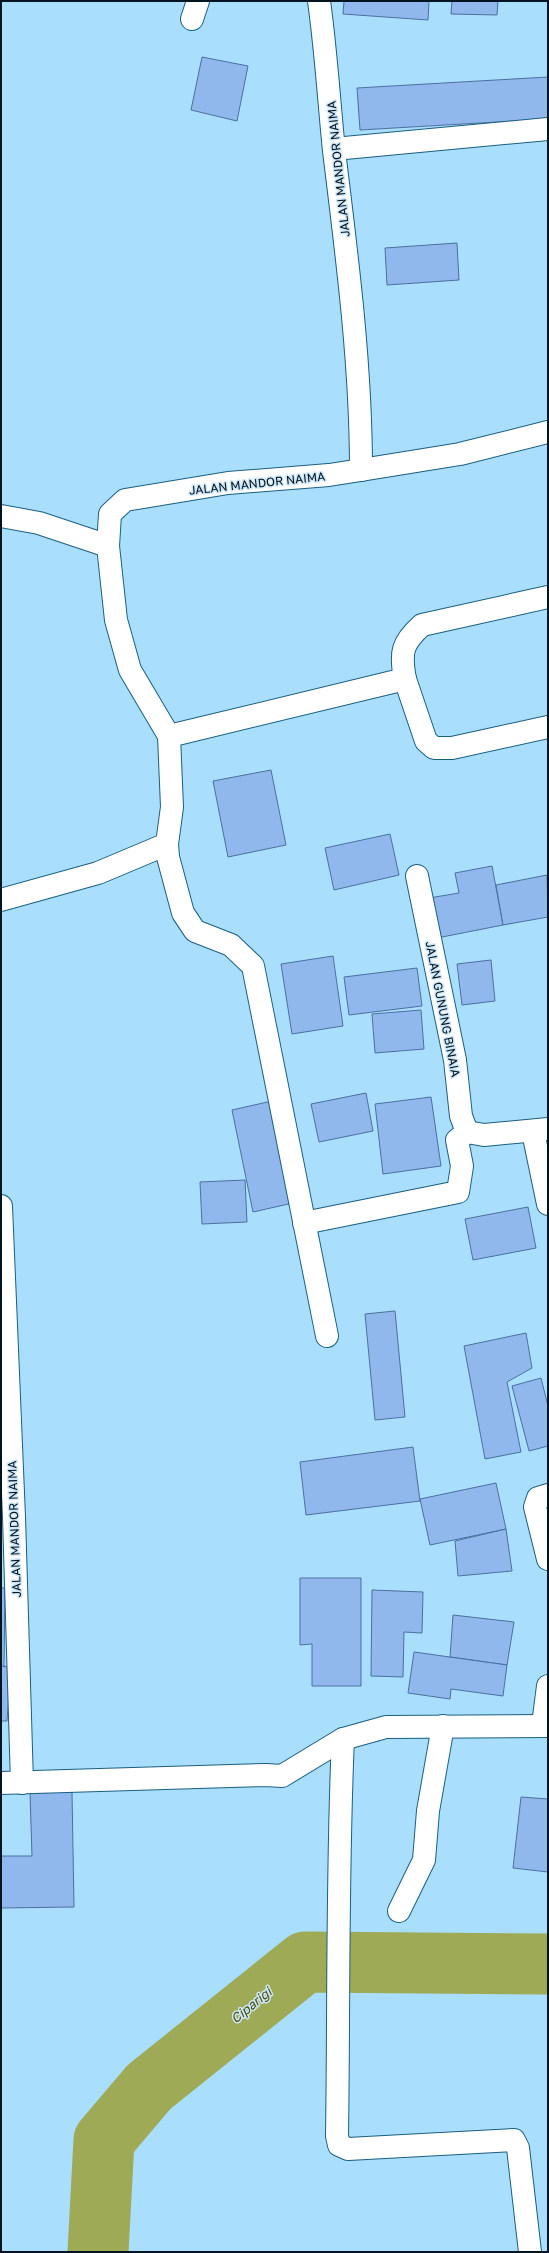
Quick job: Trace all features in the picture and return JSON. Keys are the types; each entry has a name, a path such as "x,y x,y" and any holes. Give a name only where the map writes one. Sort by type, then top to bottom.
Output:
{"street":[{"name":"JALAN MANDOR NAIMA","path":"168,850 172,807 169,736 130,670 116,620 108,546 110,514 125,500 228,483 329,475 361,470 361,415 354,333 319,1"},
{"path":"334,149 548,129"},
{"path":"361,470 460,454 548,432"},
{"path":"1,516 39,523 108,546"},
{"path":"548,597 422,624 410,636 403,647 402,662 404,679 426,741 434,748 452,748 548,727"},
{"path":"169,736 404,679"},
{"path":"1,900 98,873 168,850 183,913 195,931 230,945 253,966 326,1336"},
{"name":"JALAN GUNUNG BINAIA","path":"416,876 455,1060 461,1116 467,1132"},
{"path":"304,1223 458,1192 462,1166 457,1140 467,1132 484,1135 540,1130 548,1204"},
{"name":"JALAN MANDOR NAIMA","path":"1,1206 8,1517 11,1783"},
{"path":"548,1495 538,1498 535,1508 548,1559"},
{"path":"11,1783 266,1775 282,1776 343,1739 386,1727 545,1726 548,1686"},
{"path":"399,1911 424,1860 428,1811 443,1726"},
{"path":"343,1739 339,1836 340,1885 338,1936 337,2136 339,2145 344,2149 502,2140 515,2141 518,2148 530,2252"}],"building":[{"path":"344,1 429,1 428,20 343,14"},
{"path":"452,1 498,1 497,15 451,14"},
{"path":"202,57 248,66 237,121 191,110"},
{"path":"548,77 548,119 360,130 357,88"},
{"path":"457,243 459,280 387,285 385,248"},
{"path":"271,770 286,845 228,857 213,781"},
{"path":"390,834 399,875 334,890 325,848"},
{"path":"492,866 503,925 437,938 429,898 459,893 455,873"},
{"path":"547,875 548,917 503,925 496,885"},
{"path":"333,956 343,1026 292,1034 281,964"},
{"path":"491,960 495,1001 462,1005 457,964"},
{"path":"417,968 422,1006 349,1015 344,977"},
{"path":"421,1010 424,1049 375,1053 372,1014"},
{"path":"366,1093 373,1131 319,1142 311,1104"},
{"path":"431,1097 441,1166 383,1174 375,1104"},
{"path":"272,1101 293,1203 253,1212 232,1110"},
{"path":"245,1180 247,1222 202,1224 200,1182"},
{"path":"528,1207 536,1248 473,1260 465,1219"},
{"path":"395,1311 405,1417 375,1420 365,1314"},
{"path":"526,1333 532,1368 507,1382 521,1452 485,1459 464,1346"},
{"path":"541,1378 548,1406 548,1446 529,1451 512,1386"},
{"path":"413,1447 420,1501 306,1515 300,1462"},
{"path":"496,1483 506,1529 430,1545 420,1499"},
{"path":"506,1529 512,1571 458,1576 455,1541"},
{"path":"300,1578 361,1578 361,1686 312,1686 312,1644 300,1645"},
{"path":"1,1588 5,1588 4,1668 1,1668"},
{"path":"372,1590 423,1592 422,1633 404,1632 403,1677 371,1676"},
{"path":"453,1615 514,1622 507,1665 450,1657"},
{"path":"414,1652 507,1665 503,1696 451,1689 450,1699 408,1693"},
{"path":"1,1666 11,1667 7,1721 1,1721"},
{"path":"72,1792 74,1907 1,1908 1,1856 32,1856 30,1793"},
{"path":"521,1797 548,1799 548,1872 513,1868"}],"waterway":[{"name":"Ciparigi","path":"98,2252 104,2140 149,2087 305,1962 548,1964"}]}
